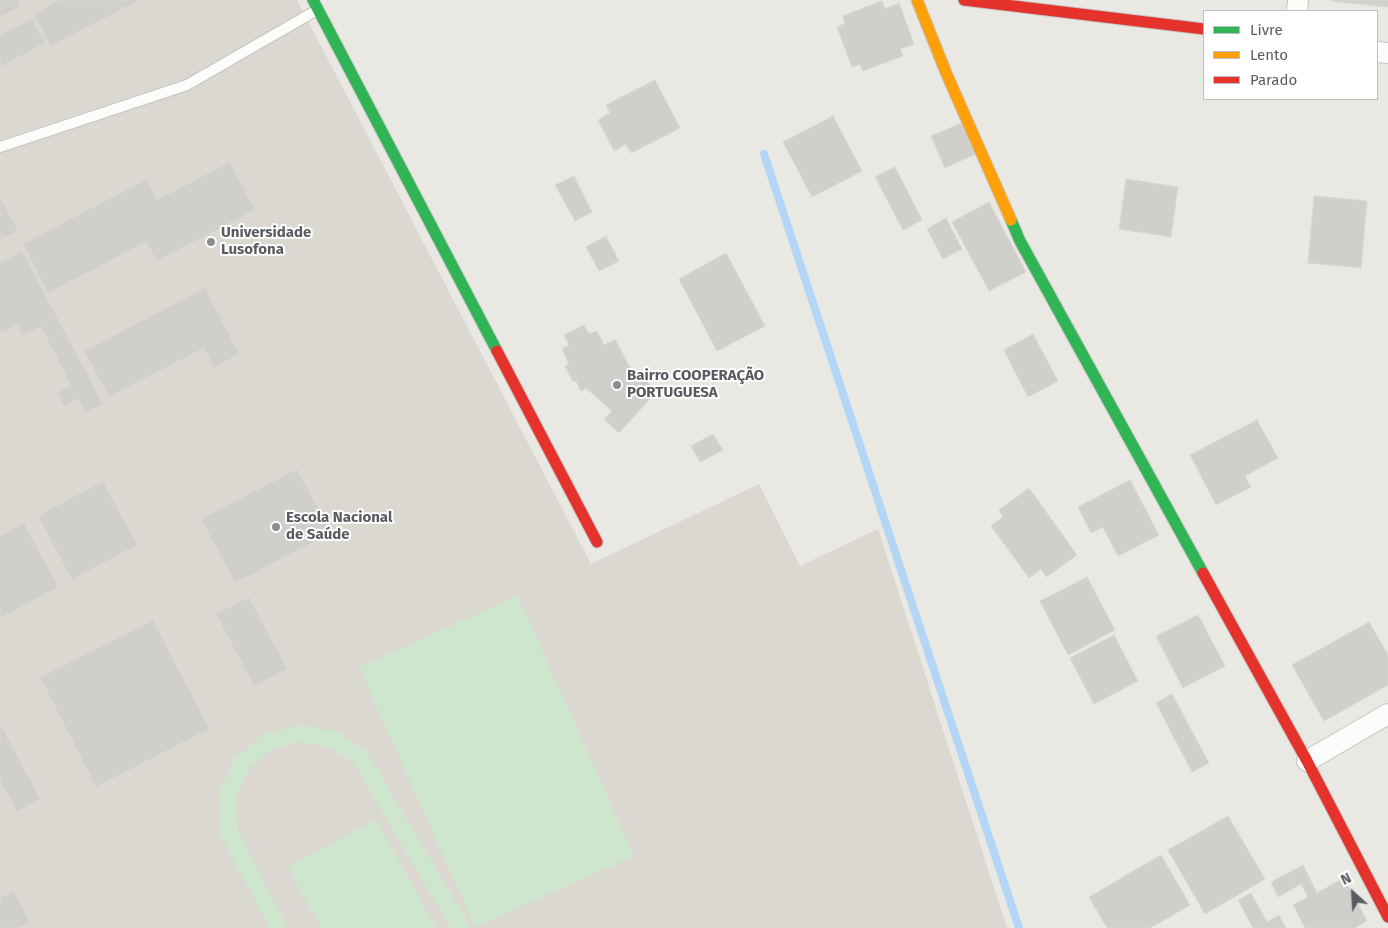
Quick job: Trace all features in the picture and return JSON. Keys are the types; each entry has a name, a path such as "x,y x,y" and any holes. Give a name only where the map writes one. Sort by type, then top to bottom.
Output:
{"street":[{"path":"916,0 1020,241 1307,761 1388,917"},
{"path":"964,0 1203,29"},
{"path":"316,5 597,542"},
{"path":"1307,761 1388,714"}],"lane":[{"path":"0,147 187,84 316,5"}],"shaded area":[{"name":"Universidade Lusofona","path":"0,0 297,0 591,564 759,484 800,566 878,529 1007,928 0,928"}],"green space":[{"path":"518,596 634,856 475,927 359,667"},
{"path":"300,725 338,732 367,752 471,928 451,928 354,764 332,748 301,742 271,750 249,769 235,799 238,830 288,928 269,928 221,835 218,796 235,759 262,735"},
{"path":"376,819 436,928 321,928 288,867"}],"building":[{"path":"0,0 18,0 21,6 0,17"},
{"path":"60,0 140,0 51,46 34,14"},
{"path":"1388,0 1388,7 1331,1"},
{"path":"882,1 885,9 899,3 914,44 900,49 903,56 863,71 860,64 852,67 837,27 845,23 843,16"},
{"path":"32,19 45,43 0,67 0,35"},
{"path":"655,80 680,128 631,153 626,144 614,151 598,120 610,113 606,105"},
{"path":"833,116 862,171 812,197 783,142"},
{"path":"962,123 976,154 945,168 931,136"},
{"path":"230,162 255,210 157,261 146,242 48,293 23,244 147,179 157,200"},
{"path":"895,167 922,220 903,230 875,177"},
{"path":"574,176 592,212 575,221 555,185"},
{"path":"1126,179 1178,187 1171,237 1119,229"},
{"path":"1314,196 1367,201 1361,268 1308,263"},
{"path":"0,197 18,231 0,240"},
{"path":"989,202 1026,272 989,291 952,222"},
{"path":"946,218 962,249 943,259 927,229"},
{"path":"606,236 619,261 599,271 586,247"},
{"path":"22,251 103,404 86,413 78,399 64,406 57,392 71,385 41,327 23,336 17,325 0,333 0,263"},
{"path":"726,253 765,326 717,351 679,279"},
{"path":"205,288 239,354 214,368 204,348 109,397 84,351"},
{"path":"584,325 589,334 597,331 604,345 615,339 629,366 657,391 619,433 604,419 612,411 586,388 581,391 576,381 573,382 565,366 569,364 562,349 569,345 564,335"},
{"path":"1033,334 1058,381 1028,397 1004,350"},
{"path":"1257,420 1278,458 1245,476 1251,487 1216,505 1190,455"},
{"path":"713,434 723,450 700,462 691,446"},
{"path":"297,469 331,533 235,583 201,519"},
{"path":"1130,480 1159,535 1118,556 1103,527 1091,533 1078,507"},
{"path":"103,481 137,545 72,580 38,516"},
{"path":"1029,488 1077,555 1046,577 1041,569 1029,578 991,526 1003,517 999,510"},
{"path":"24,523 58,587 0,618 0,536"},
{"path":"1087,577 1115,630 1068,655 1040,601"},
{"path":"249,597 287,669 254,686 216,614"},
{"path":"1198,615 1225,666 1183,688 1156,636"},
{"path":"153,620 209,729 96,787 40,677"},
{"path":"1369,622 1388,655 1388,685 1324,721 1292,665"},
{"path":"1114,635 1138,681 1094,704 1070,658"},
{"path":"1172,694 1209,763 1192,772 1156,703"},
{"path":"0,723 40,799 17,812 0,780"},
{"path":"1228,816 1265,879 1205,914 1168,850"},
{"path":"1161,855 1190,905 1150,928 1107,928 1089,897"},
{"path":"1303,865 1317,893 1344,878 1367,921 1355,928 1305,928 1293,905 1308,897 1301,884 1278,897 1271,882"},
{"path":"13,891 30,922 19,928 0,928 0,898"},
{"path":"1251,893 1267,922 1279,915 1286,928 1253,928 1238,900"}],"waterway":[{"path":"764,154 1019,928"}],"traffic: fast":[{"path":"313,0 497,351"},
{"path":"1011,220 1020,241 1203,573"}],"traffic: slow":[{"path":"917,0 947,75 1011,220"}],"traffic: jam":[{"path":"964,0 1203,29"},
{"path":"497,351 597,542"},
{"path":"1203,573 1307,761 1388,917"}],"place":[{"name":"Universidade Lusofona","path":"211,242"},
{"name":"Bairro COOPERAÇÃO PORTUGUESA","path":"617,385"},
{"name":"Escola Nacional de Saúde","path":"276,527"}]}
